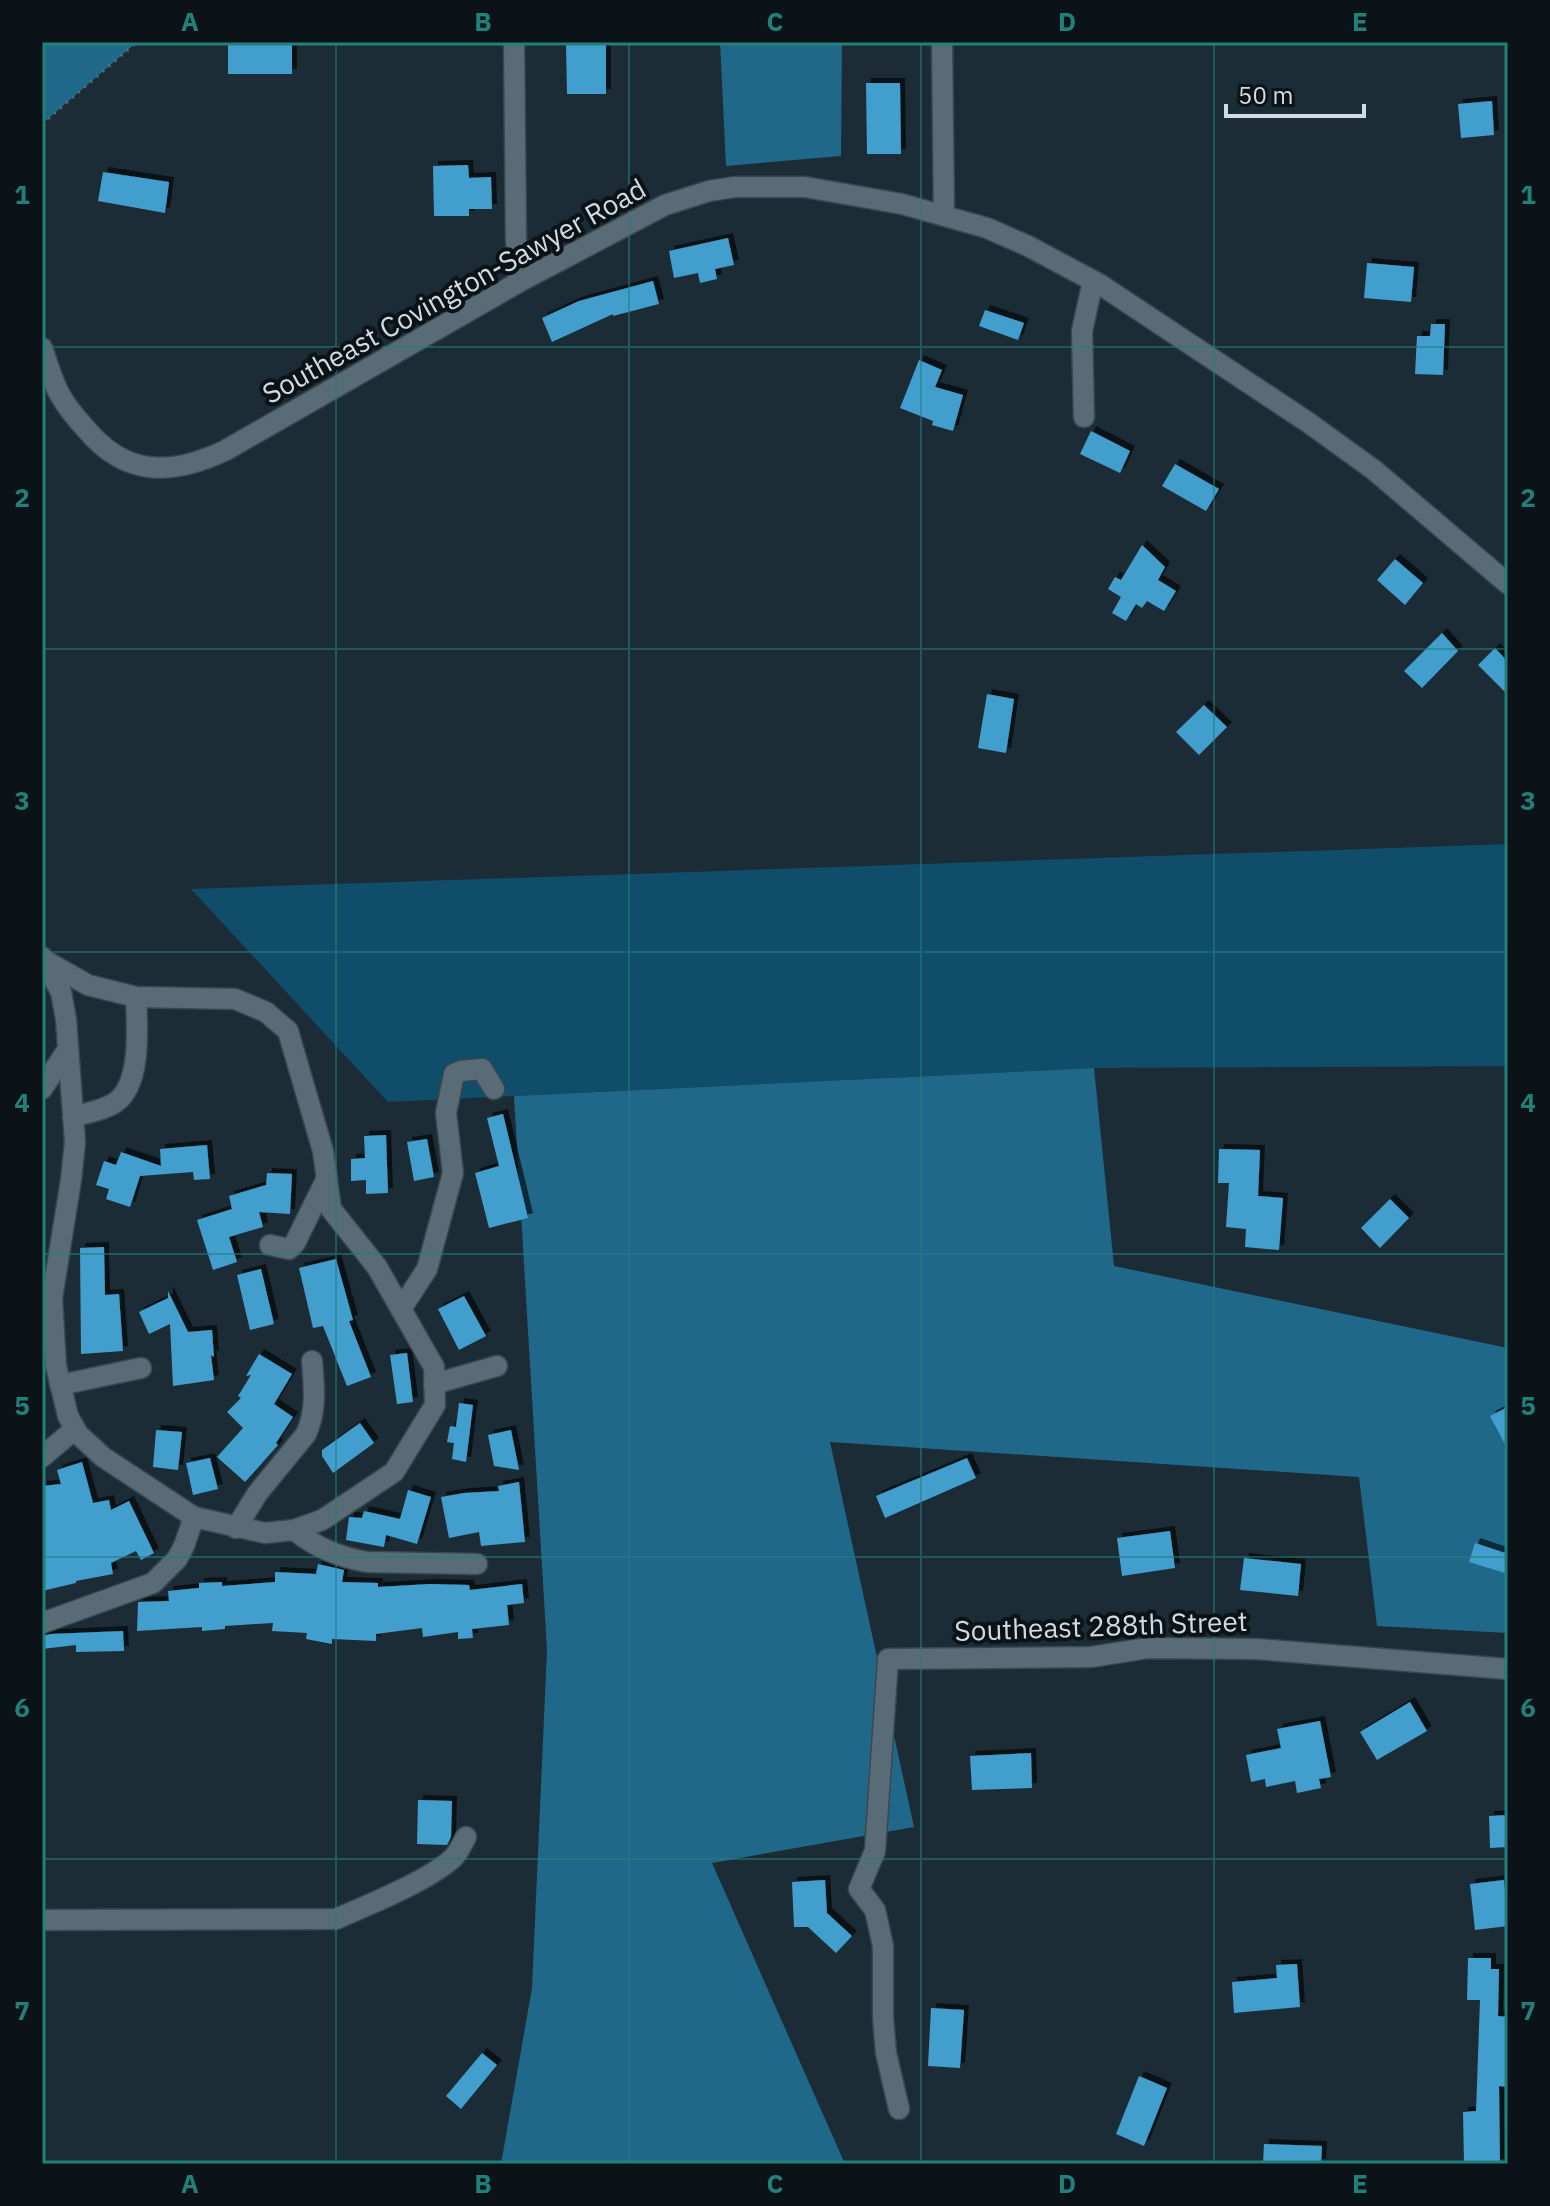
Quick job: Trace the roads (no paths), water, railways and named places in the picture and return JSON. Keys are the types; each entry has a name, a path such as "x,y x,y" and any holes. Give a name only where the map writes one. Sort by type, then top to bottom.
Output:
{"street":[{"path":"514,42 519,282"},
{"path":"942,42 944,214"},
{"name":"Southeast Covington-Sawyer Road","path":"42,348 57,390 100,446 115,457 136,465 180,467 226,450 519,282 665,205 709,191 772,186 850,194 944,214 987,228 1093,281 1309,423 1374,470 1508,584"},
{"path":"1084,417 1082,331 1093,281"},
{"path":"43,958 88,985 136,997 235,999 266,1012 288,1031 323,1151 331,1209 377,1267 434,1367 435,1405 394,1472 322,1520 294,1530 265,1533 194,1517 103,1457 75,1429 68,1416 56,1366 52,1298 75,1142 61,992 43,958"},
{"path":"73,1117 114,1103 127,1091 134,1066 136,997"},
{"path":"42,1089 68,1049"},
{"path":"401,1309 427,1269 453,1173 446,1113 454,1074 473,1068 482,1069 494,1089"},
{"path":"270,1245 289,1249 295,1243 327,1178"},
{"path":"236,1528 257,1494 311,1424 315,1404 312,1361"},
{"path":"434,1384 497,1366"},
{"path":"60,1385 141,1368"},
{"path":"42,1457 75,1429"},
{"path":"42,1623 153,1583 177,1559 194,1517"},
{"path":"294,1530 323,1550 367,1562 477,1564"},
{"name":"Southeast 288th Street","path":"899,2109 886,2053 883,1946 875,1910 859,1889 875,1851 888,1659 1091,1657 1148,1648 1256,1649 1508,1669"},
{"path":"42,1920 336,1919 442,1867 456,1855 466,1837"}]}
